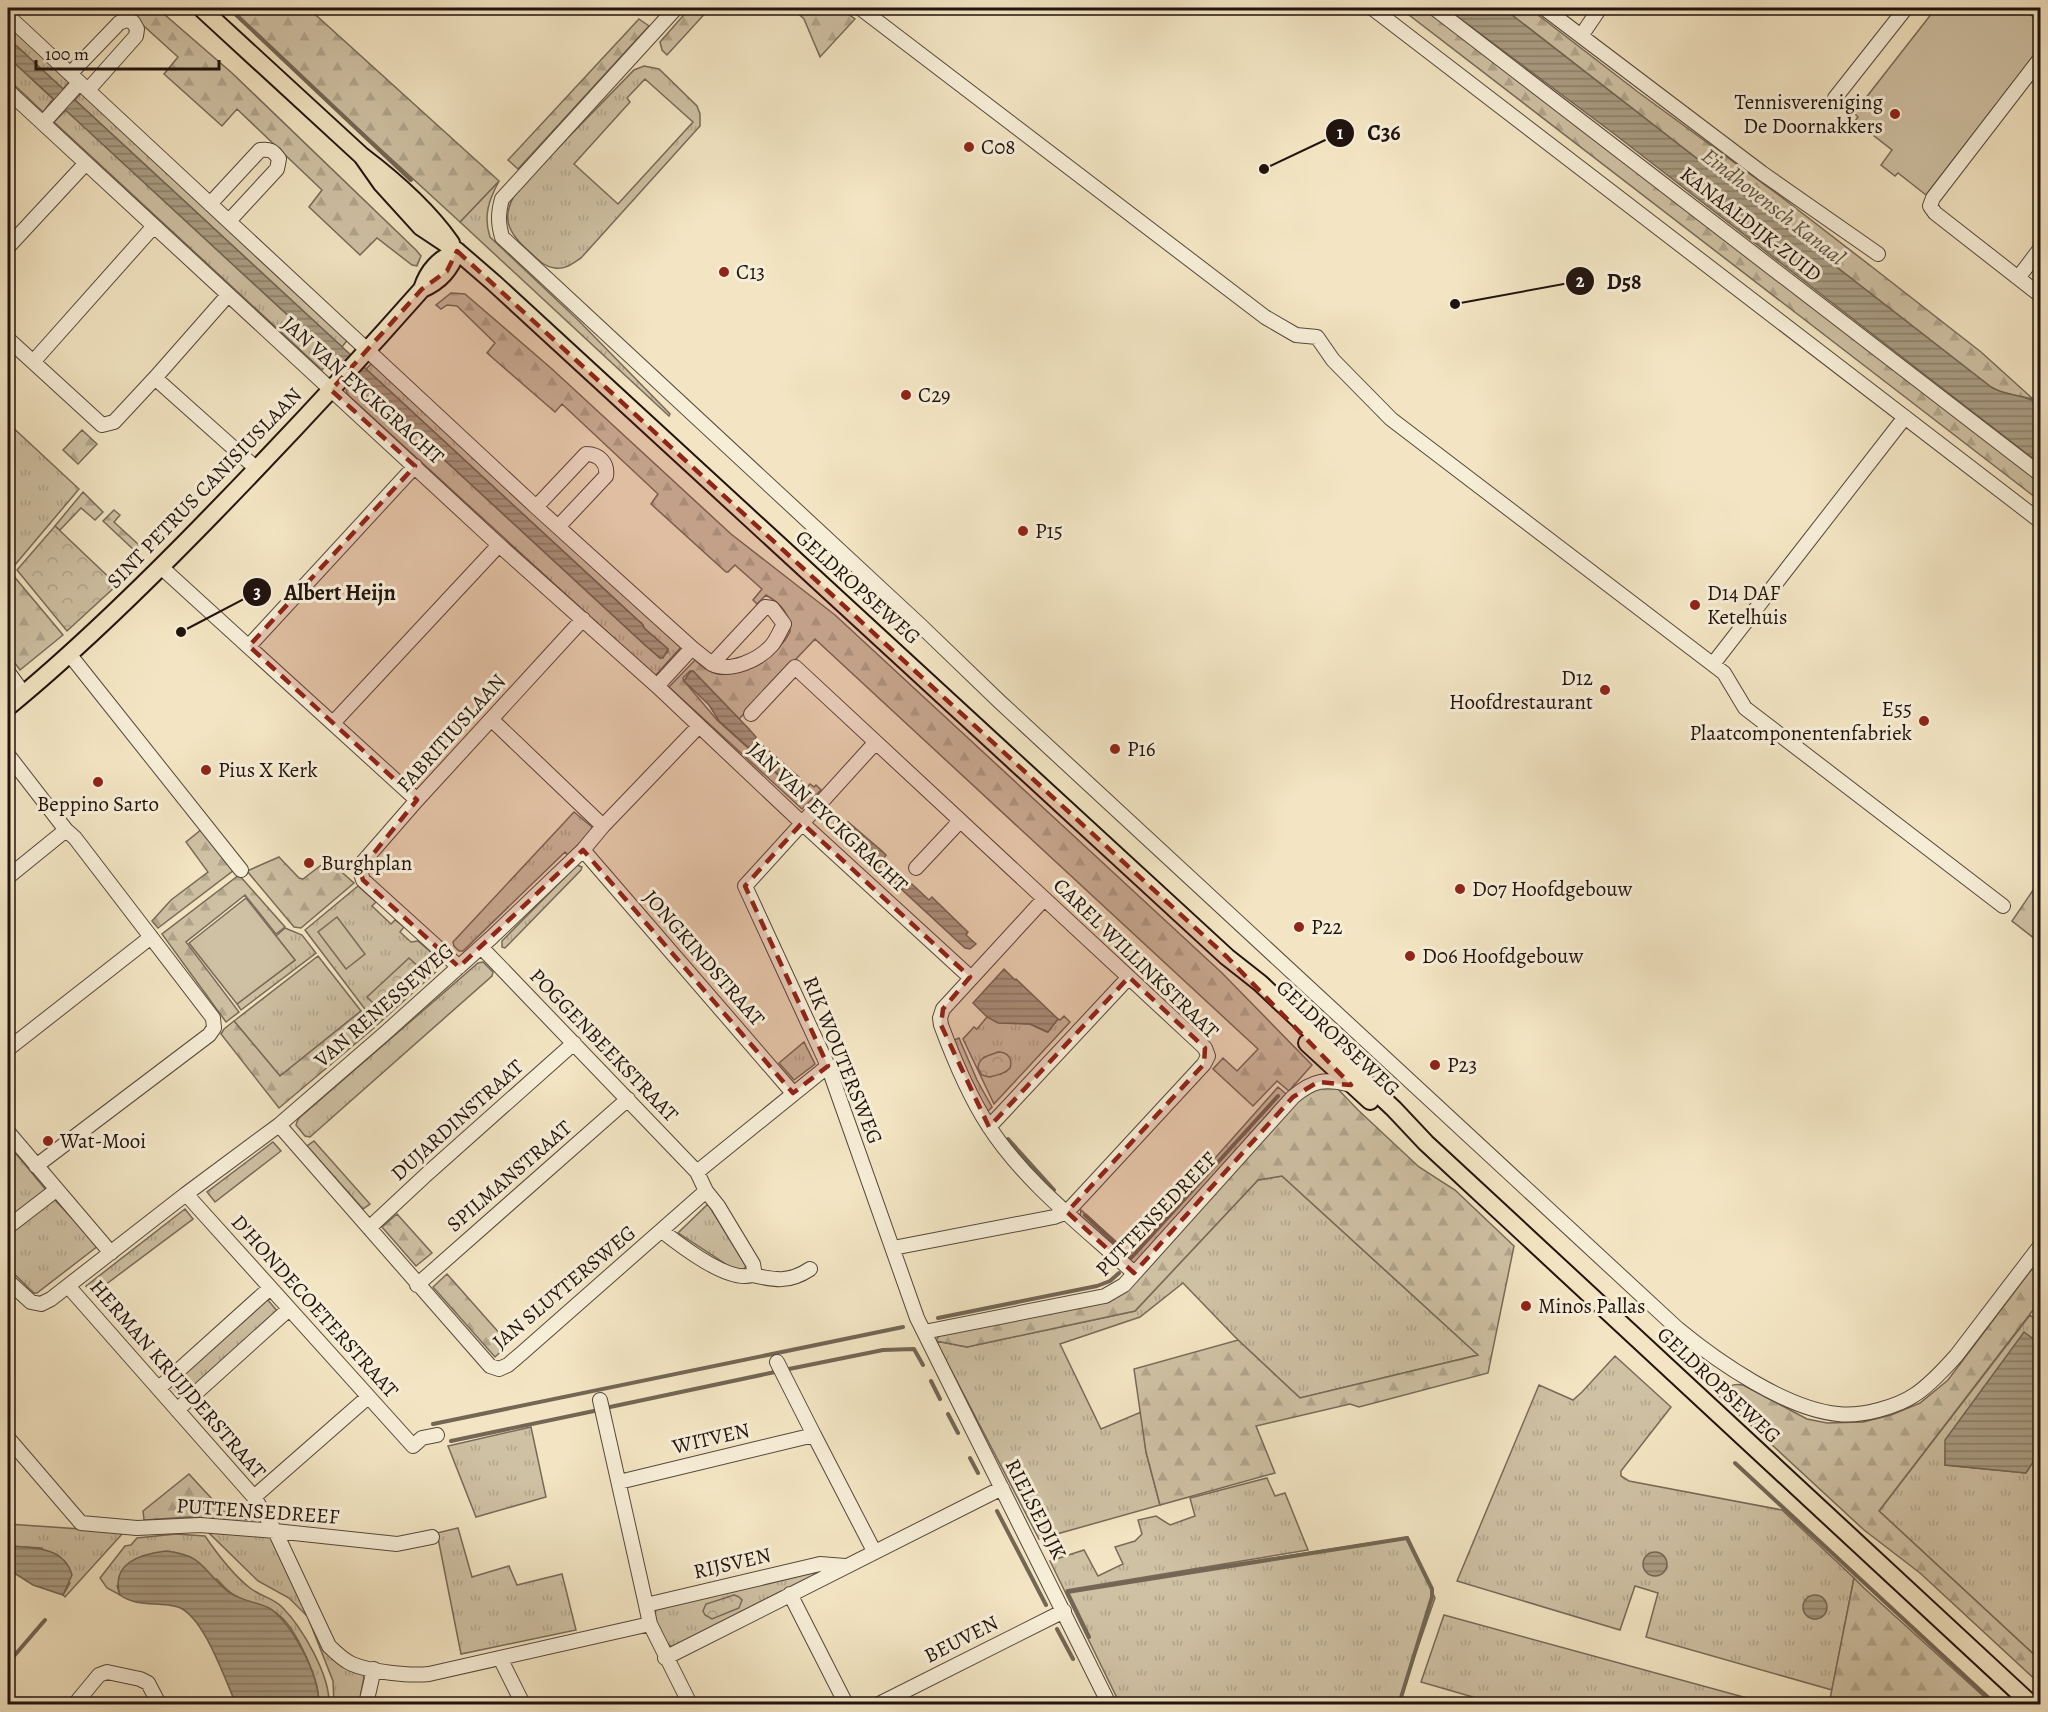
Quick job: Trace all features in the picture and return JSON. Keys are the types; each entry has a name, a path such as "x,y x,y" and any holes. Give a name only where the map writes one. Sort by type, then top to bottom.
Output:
{"main road":[{"name":"GELDROPSEWEG","path":"201,8 362,156 381,183 421,227 457,251 494,284 1227,957 1260,983 1394,1109 1425,1143 1573,1288 2031,1704"},
{"name":"SINT PETRUS CANISIUSLAAN","path":"8,707 70,655 161,567 336,384 422,289 435,283 452,266 457,251"},
{"name":"GELDROPSEWEG","path":"1227,957 1254,990 1351,1085 1425,1143"}],"street":[{"path":"676,8 502,200 498,224 502,237 1000,702 1678,1329 1730,1367 1783,1398 1837,1414 1863,1414 1916,1394 1940,1373 1956,1356 2040,1246"},
{"path":"860,8 1265,317 1296,335 1317,338 1333,360 1391,419 1713,664 1724,673 1745,708 2004,906"},
{"path":"1372,8 2040,521"},
{"name":"KANAALDIJK-ZUID","path":"1434,8 2040,474"},
{"path":"1544,8 1762,173 1878,254"},
{"path":"1581,36 1600,8"},
{"path":"1835,98 1906,8"},
{"name":"JAN VAN EYCKGRACHT","path":"8,16 78,84 229,221 364,353 712,664"},
{"path":"45,120 78,84 136,36 137,29 134,22 126,20 119,23 78,84"},
{"path":"2040,59 1933,198 1930,206 1935,213 2040,295"},
{"name":"JAN VAN EYCKGRACHT","path":"8,93 45,120 86,163 228,295 336,384 415,466 499,545 657,686 970,977"},
{"path":"210,204 260,150 274,151 279,159 277,170 229,221"},
{"path":"8,247 86,163"},
{"path":"33,362 154,226"},
{"path":"2018,278 2040,249"},
{"path":"8,339 102,425 114,422 156,378 228,295"},
{"path":"156,378 256,469"},
{"path":"1713,664 1905,417"},
{"path":"536,507 586,454 598,457 607,468 606,476 558,527"},
{"path":"249,646 415,466"},
{"path":"333,723 499,545"},
{"path":"161,567 417,800"},
{"path":"765,607 772,608 784,624 771,645 751,660 727,668 712,664 765,607"},
{"name":"FABRITIUSLAAN","path":"459,967 363,880 360,870 363,862 417,800 583,619"},
{"path":"657,686 692,648"},
{"path":"70,655 241,870"},
{"name":"CAREL WILLINKSTRAAT","path":"751,714 795,667 1205,1048 1208,1056 1196,1072 1067,1212"},
{"path":"8,672 24,694"},
{"path":"491,719 603,826"},
{"name":"VAN RENESSEWEG","path":"8,1281 31,1302 41,1305 279,1125 481,947 583,850 699,726"},
{"path":"802,823 875,743"},
{"path":"8,755 152,937 213,1018 214,1028 209,1035 36,1166"},
{"path":"916,868 960,821"},
{"name":"RIK WOUTERSWEG","path":"802,823 745,886 828,1066 917,1318 924,1332"},
{"path":"8,877 66,831"},
{"name":"JONGKINDSTRAAT","path":"583,850 793,1093"},
{"path":"1044,899 943,1009 940,1018 941,1025 960,1072 989,1127 1029,1177 1134,1273"},
{"path":"8,1048 152,937"},
{"name":"POGGENBEEKSTRAAT","path":"481,947 697,1172"},
{"path":"989,1127 1129,977"},
{"name":"DUJARDINSTRAAT","path":"369,1228 573,1043"},
{"path":"752,1275 753,1264 718,1206 706,1191 697,1172 828,1066"},
{"name":"PUTTENSEDREEF","path":"924,1332 1105,1296 1118,1289 1293,1097 1311,1084 1318,1082 1333,1081 1351,1085"},
{"name":"SPILMANSTRAAT","path":"417,1285 628,1099"},
{"name":"JAN SLUYTERSWEG","path":"279,1125 490,1366 499,1369 515,1359 706,1191"},
{"path":"8,1132 111,1253"},
{"path":"8,1227 56,1191"},
{"name":"D'HONDECOETERSTRAAT","path":"186,1194 413,1446 422,1438 437,1435"},
{"path":"893,1248 1054,1217 1067,1212"},
{"path":"662,1231 728,1274 741,1277 752,1275 775,1280 793,1278 810,1269"},
{"name":"HERMAN KRUIJDERSTRAAT","path":"68,1286 254,1497 275,1531"},
{"path":"159,1389 270,1288"},
{"path":"177,1410 289,1309"},
{"name":"RIELSEDIJK","path":"924,1332 1109,1704"},
{"path":"777,1362 873,1551"},
{"path":"254,1497 368,1397"},
{"path":"600,1400 650,1624 690,1704"},
{"name":"WITVEN","path":"619,1482 814,1436"},
{"name":"PUTTENSEDREEF","path":"8,1438 81,1523 137,1527 192,1525 397,1544 432,1537"},
{"path":"666,1658 873,1551 1002,1488"},
{"path":"275,1531 329,1646 340,1658 353,1665 412,1675 501,1658 650,1624"},
{"name":"RIJSVEN","path":"646,1605 820,1564 847,1566"},
{"path":"790,1594 846,1704"},
{"name":"BEUVEN","path":"879,1704 1064,1611"},
{"path":"501,1658 523,1704"},
{"path":"366,1704 374,1669"},
{"path":"75,1704 99,1675 106,1672 140,1679 148,1683 159,1704"}],"highlighted area":[{"path":"457,251 1227,957 1351,1085 1318,1082 1293,1097 1134,1273 1067,1212 1204,1064 1205,1048 1129,977 989,1127 941,1025 943,1009 970,977 802,823 745,886 828,1066 793,1093 583,850 459,967 363,880 360,870 417,800 249,646 415,466 331,390 422,289 447,271"}],"green space":[{"path":"124,8 157,8 232,73 416,250 421,256 417,266 412,265 377,238 360,255 309,207 322,190 237,109 222,126 164,74 178,57"},
{"path":"227,8 308,8 499,181 460,222"},
{"path":"690,8 710,8 667,55 662,50 660,42"},
{"path":"792,8 839,8 855,19 820,57 804,19"},
{"path":"1400,8 1426,8 2040,480 2040,501"},
{"path":"1503,8 1529,8 1876,270 1981,352 2033,399 2002,393 1991,387"},
{"path":"1936,8 2022,8 2040,22 2040,48 1926,195 1898,173 1895,176 1881,165 1892,150 1855,121 1858,117 1854,113"},
{"path":"639,19 649,26 518,169 508,160"},
{"path":"8,23 70,81 63,89 8,38"},
{"path":"8,57 53,99 43,112 8,79"},
{"path":"644,66 659,69 697,106 700,126 581,258 562,268 548,266 523,246 511,231 508,223 509,207 519,188 634,70","holes":["645,79 693,122 618,204 574,164 630,102 627,98"]},
{"path":"82,92 349,338 342,347 75,100"},
{"path":"66,110 333,357 322,370 54,122"},
{"path":"499,181 488,208 487,222 490,237 579,321 670,414 669,416 460,222"},
{"path":"451,293 465,294 552,369 731,534 835,615 1222,973 1312,1065 1289,1091 1277,1081 1253,1106 1213,1069 1223,1058 1237,1071 1258,1049 815,639 739,719 693,671 683,678 717,720 797,792 802,792 810,784 814,787 816,785 821,790 802,809 669,687 695,660 709,671 719,674 729,674 760,662 778,648 790,632 787,615 776,602 766,595 757,604 753,600 762,589 735,565 726,572 651,504 658,494 562,404 555,412 487,353 495,343 457,306 447,305 441,309 436,305"},
{"path":"372,363 682,646 655,676 348,395 346,390 357,379 645,645 660,658 668,652 668,649 643,625 366,369"},
{"path":"8,423 79,489 14,566 8,558"},
{"path":"82,430 97,444 78,464 63,450"},
{"path":"83,492 103,512 95,520 81,508 60,530 55,526"},
{"path":"114,510 120,515 114,522 139,545 134,550 103,521"},
{"path":"55,526 117,585 67,631 17,570"},
{"path":"12,574 63,635 20,670 8,654 8,577"},
{"path":"574,812 592,827 590,833 568,855 565,852 463,951 459,951 453,942"},
{"path":"202,829 234,870 158,928 152,921 171,900 208,872 186,842"},
{"path":"279,857 299,878 303,879 328,860 354,883 301,928 294,927 247,871"},
{"path":"577,865 582,867 581,870 505,948 502,947 502,941"},
{"path":"239,875 285,927 276,934 245,895 186,942 239,1012 226,1022 162,934"},
{"path":"2040,880 2040,943 2012,921"},
{"path":"358,886 376,902 372,906 391,924 395,920 404,927 400,932 411,942 418,941 442,962 440,968 377,1025 305,930"},
{"path":"246,898 295,960 237,1004 189,943"},
{"path":"337,917 365,954 346,969 318,932"},
{"path":"285,928 302,935 316,953 241,1010 237,1004 295,960 276,936"},
{"path":"318,956 361,1011 280,1076 234,1021"},
{"path":"409,958 420,968 380,1010 367,997"},
{"path":"483,962 493,972 492,976 310,1137 305,1136 296,1125 298,1119 478,963"},
{"path":"361,1011 374,1028 279,1108 221,1034 234,1021 280,1076"},
{"path":"1064,1016 1070,1022 994,1104 963,1039 974,1027 977,1029 987,1017 1012,1023 1030,1024 1047,1032 1058,1019"},
{"path":"959,1038 977,1080 992,1107 987,1112 952,1041"},
{"path":"804,1042 815,1064 794,1080 779,1063"},
{"path":"998,1052 1005,1053 1009,1057 1010,1068 995,1076 982,1075 978,1068 980,1061"},
{"path":"1334,1085 1419,1167 1455,1190 1514,1246 1488,1373 1359,1407 1350,1404 1256,1426 1275,1473 1160,1505 1146,1452 1134,1369 1238,1340 1300,1398 1478,1355 1282,1176 1258,1180 1135,1311 967,1347 936,1341 940,1334 1108,1301 1123,1293 1303,1095 1311,1090"},
{"path":"1278,1087 1286,1094 1135,1263 1130,1262 1080,1216 1081,1210 1130,1254"},
{"path":"314,1141 370,1204 363,1209 307,1146"},
{"path":"273,1142 281,1151 215,1202 207,1192"},
{"path":"8,1144 46,1190 8,1219"},
{"path":"1282,1176 1478,1355 1300,1398 1238,1340 1183,1283 1140,1317 1060,1344 1101,1429 1141,1412 1146,1452 1160,1505 1039,1539 936,1341 967,1347 1135,1311 1258,1180"},
{"path":"54,1199 98,1246 34,1293 8,1268 8,1235"},
{"path":"708,1204 746,1266 741,1274 678,1233"},
{"path":"185,1209 193,1219 93,1294 86,1286"},
{"path":"397,1214 432,1253 416,1266 382,1227"},
{"path":"2040,1258 2040,1301 1879,1511 2040,1660 2040,1684 1920,1573 1864,1530 1718,1395 1729,1386 1743,1385 1807,1419 1827,1423 1863,1422 1891,1415 1920,1403 1948,1380"},
{"path":"447,1274 509,1344 495,1357 433,1287"},
{"path":"267,1299 278,1312 182,1398 170,1384"},
{"path":"2030,1315 2040,1323 2040,1344 2024,1333 1946,1440 1945,1465 2026,1473 2040,1451 2040,1660 1879,1511"},
{"path":"1615,1356 1671,1407 1621,1471 1621,1476 1629,1481 1782,1510 1854,1578 1832,1690 1646,1637 1658,1593 1635,1586 1620,1630 1457,1581 1539,1385 1573,1400"},
{"path":"531,1427 546,1497 476,1517 448,1446"},
{"path":"189,1474 224,1512 239,1501 253,1516 253,1520 189,1517 144,1520 143,1511"},
{"path":"1267,1478 1275,1496 1285,1493 1308,1550 1066,1590 1408,1537 1435,1598 1398,1704 1120,1704 1050,1561 1084,1550 1098,1576 1123,1564 1115,1547 1135,1541 1142,1534 1138,1520 1156,1516 1170,1525 1195,1516 1190,1498"},
{"path":"8,1524 124,1532 65,1597 63,1595 70,1583 42,1548 8,1546"},
{"path":"458,1528 472,1577 509,1566 517,1585 562,1574 576,1630 461,1654 437,1533"},
{"path":"209,1533 273,1536 306,1615 289,1598 258,1581"},
{"path":"176,1534 205,1536 243,1583 282,1607 306,1639 320,1666 325,1679 329,1704 318,1704 316,1684 306,1657 293,1632 280,1616 236,1596 217,1579 117,1586 120,1595 107,1588 100,1578 125,1546 131,1545 137,1538"},
{"path":"822,1568 825,1570 675,1648 662,1638 659,1632 656,1609"},
{"path":"1854,1578 1864,1588 1992,1704 1829,1704"},
{"path":"734,1595 742,1600 739,1608 712,1619 705,1615 703,1611 706,1604"},
{"path":"308,1615 362,1672 364,1677 359,1704 334,1704 333,1681"},
{"path":"1444,1615 1769,1704 1497,1704 1421,1682"}],"shaded area":[{"path":"1446,8 1503,8 1991,387 2035,401 2040,405 2040,464 1613,133"},
{"path":"8,38 643,625 668,649 663,658 645,645 8,57"},
{"path":"693,671 749,729 756,737 755,739 799,777 807,787 802,791 797,791 719,721 709,705 684,681"},
{"path":"837,816 846,823 848,822 882,851 886,855 884,858 929,900 932,897 968,932 966,935 976,944 970,949 965,948 833,826"},
{"path":"1004,969 1058,1019 1048,1032 1030,1024 998,1023 987,1017 973,1003"},
{"path":"2024,1332 2040,1344 2040,1451 2026,1473 1945,1465 1945,1440"},
{"path":"8,1546 46,1550 62,1559 72,1575 63,1595 33,1585 8,1569"},
{"path":"166,1551 189,1556 203,1566 230,1593 269,1608 278,1615 295,1637 310,1666 318,1693 318,1704 236,1704 213,1650 188,1613 171,1605 134,1602 120,1595 119,1575 130,1562"},
{"path":"1655,1552 1660,1553 1666,1559 1666,1569 1660,1575 1655,1576 1650,1575 1644,1569 1643,1564 1644,1559 1650,1553"},
{"path":"1815,1595 1824,1598 1827,1607 1824,1616 1815,1619 1806,1616 1803,1607 1806,1598"}],"waterway":[{"path":"229,8 411,180"},
{"path":"1085,1215 1131,1258 1278,1096"},
{"path":"1008,1139 1054,1190"},
{"path":"938,1318 1097,1286 1110,1281 1119,1273"},
{"path":"433,1424 903,1327"},
{"path":"789,1369 883,1350 914,1349 923,1365"},
{"path":"610,1407 775,1372"},
{"path":"931,1381 940,1399"},
{"path":"451,1441 594,1411"},
{"path":"948,1414 958,1433"},
{"path":"970,1458 978,1473"},
{"path":"1735,1463 1994,1703"},
{"path":"997,1511 1046,1605"},
{"path":"1089,1637 1067,1592 1407,1538 1432,1589 1432,1597 1399,1704"},
{"path":"8,1663 45,1620"},
{"path":"1057,1629 1073,1659"}],"place":[{"name":"Tennisvereniging De Doornakkers","path":"1895,114"},
{"name":"C08","path":"969,147"},
{"name":"C36","path":"1264,169"},
{"name":"C13","path":"724,272"},
{"name":"D58","path":"1455,304"},
{"name":"C29","path":"906,395"},
{"name":"P15","path":"1023,531"},
{"name":"D14 DAF Ketelhuis","path":"1695,605"},
{"name":"Albert Heijn","path":"181,632"},
{"name":"D12 Hoofdrestaurant","path":"1605,690"},
{"name":"E55 Plaatcomponentenfabriek","path":"1924,721"},
{"name":"P16","path":"1115,749"},
{"name":"Pius X Kerk","path":"206,770"},
{"name":"Beppino Sarto","path":"98,782"},
{"name":"Burghplan","path":"309,863"},
{"name":"D07 Hoofdgebouw","path":"1460,889"},
{"name":"P22","path":"1299,927"},
{"name":"D06 Hoofdgebouw","path":"1410,956"},
{"name":"P23","path":"1435,1065"},
{"name":"Wat-Mooi","path":"48,1141"},
{"name":"Minos Pallas","path":"1526,1306"}],"water label":[{"name":"Eindhovensch Kanaal","path":"1774,206"}]}
